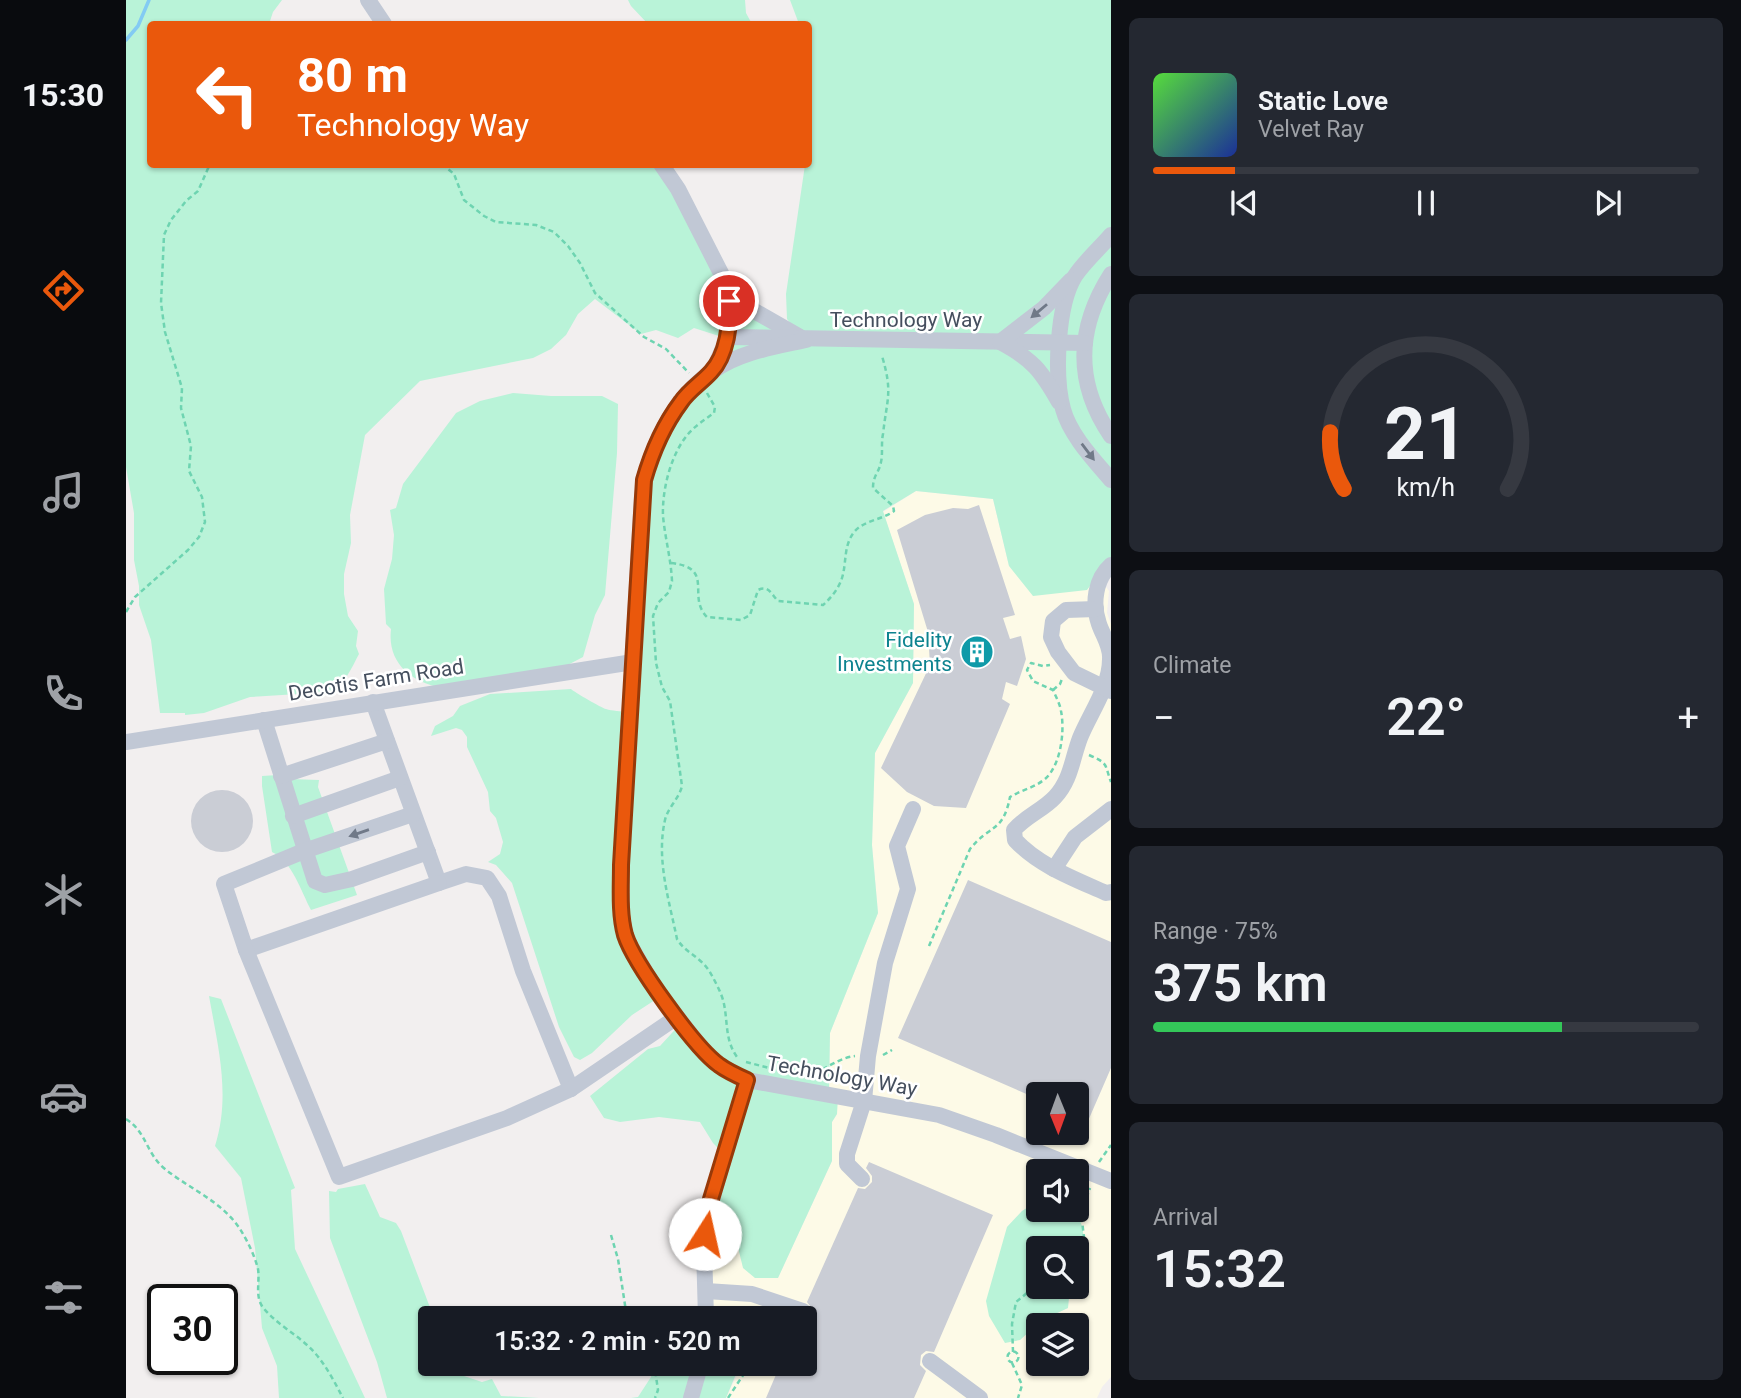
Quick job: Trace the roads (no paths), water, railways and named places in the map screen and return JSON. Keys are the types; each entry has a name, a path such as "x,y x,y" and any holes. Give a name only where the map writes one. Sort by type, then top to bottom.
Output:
{"street":[{"path":"368,0 382,21"},
{"path":"663,168 678,189 727,285 744,305 806,340"},
{"path":"1111,235 1044,308 1000,342 1024,355 1046,379 1084,449 1111,481"},
{"path":"1111,274 1097,295 1086,328 1085,344 1089,392 1111,436"},
{"path":"1063,410 1059,375 1060,342 1063,310 1075,277"},
{"path":"713,371 728,337 731,317 727,285"},
{"name":"Technology Way","path":"728,337 1085,344"},
{"path":"713,371 752,353 806,340"},
{"name":"Technology Way","path":"713,371 683,399 660,435 644,480 621,865 622,915 626,938 656,990 703,1050 718,1064 747,1080 939,1115 1111,1181"},
{"path":"1111,565 1104,570 1097,586 1096,609 1111,658 1107,689 1080,737 1065,784 1044,807 1031,814 1014,830 1014,841 1054,869 1106,893 1111,892"},
{"path":"1096,609 1066,610 1053,621 1051,637 1058,652 1074,673 1107,689"},
{"name":"Decotis Farm Road","path":"126,742 633,662"},
{"path":"373,702 439,883"},
{"path":"264,720 314,881 324,886 352,879 428,852"},
{"path":"281,776 387,741"},
{"path":"293,816 400,778"},
{"path":"862,1179 846,1164 847,1154 864,1101 868,1056 885,963 908,889 897,846 913,809"},
{"path":"1054,869 1075,838 1111,809"},
{"path":"413,814 304,851 224,884 246,950 339,1177 507,1118 571,1089 677,1017"},
{"path":"246,950 466,874 487,878 499,896 523,971 571,1089"},
{"path":"706,1306 706,1220 747,1080"},
{"path":"706,1291 752,1294 788,1306"},
{"path":"930,1361 980,1398"},
{"path":"691,1398 697,1376"}],"waterway":[{"path":"126,40 138,26 149,0"}],"place":[{"name":"Fidelity Investments","path":"977,652"}]}
